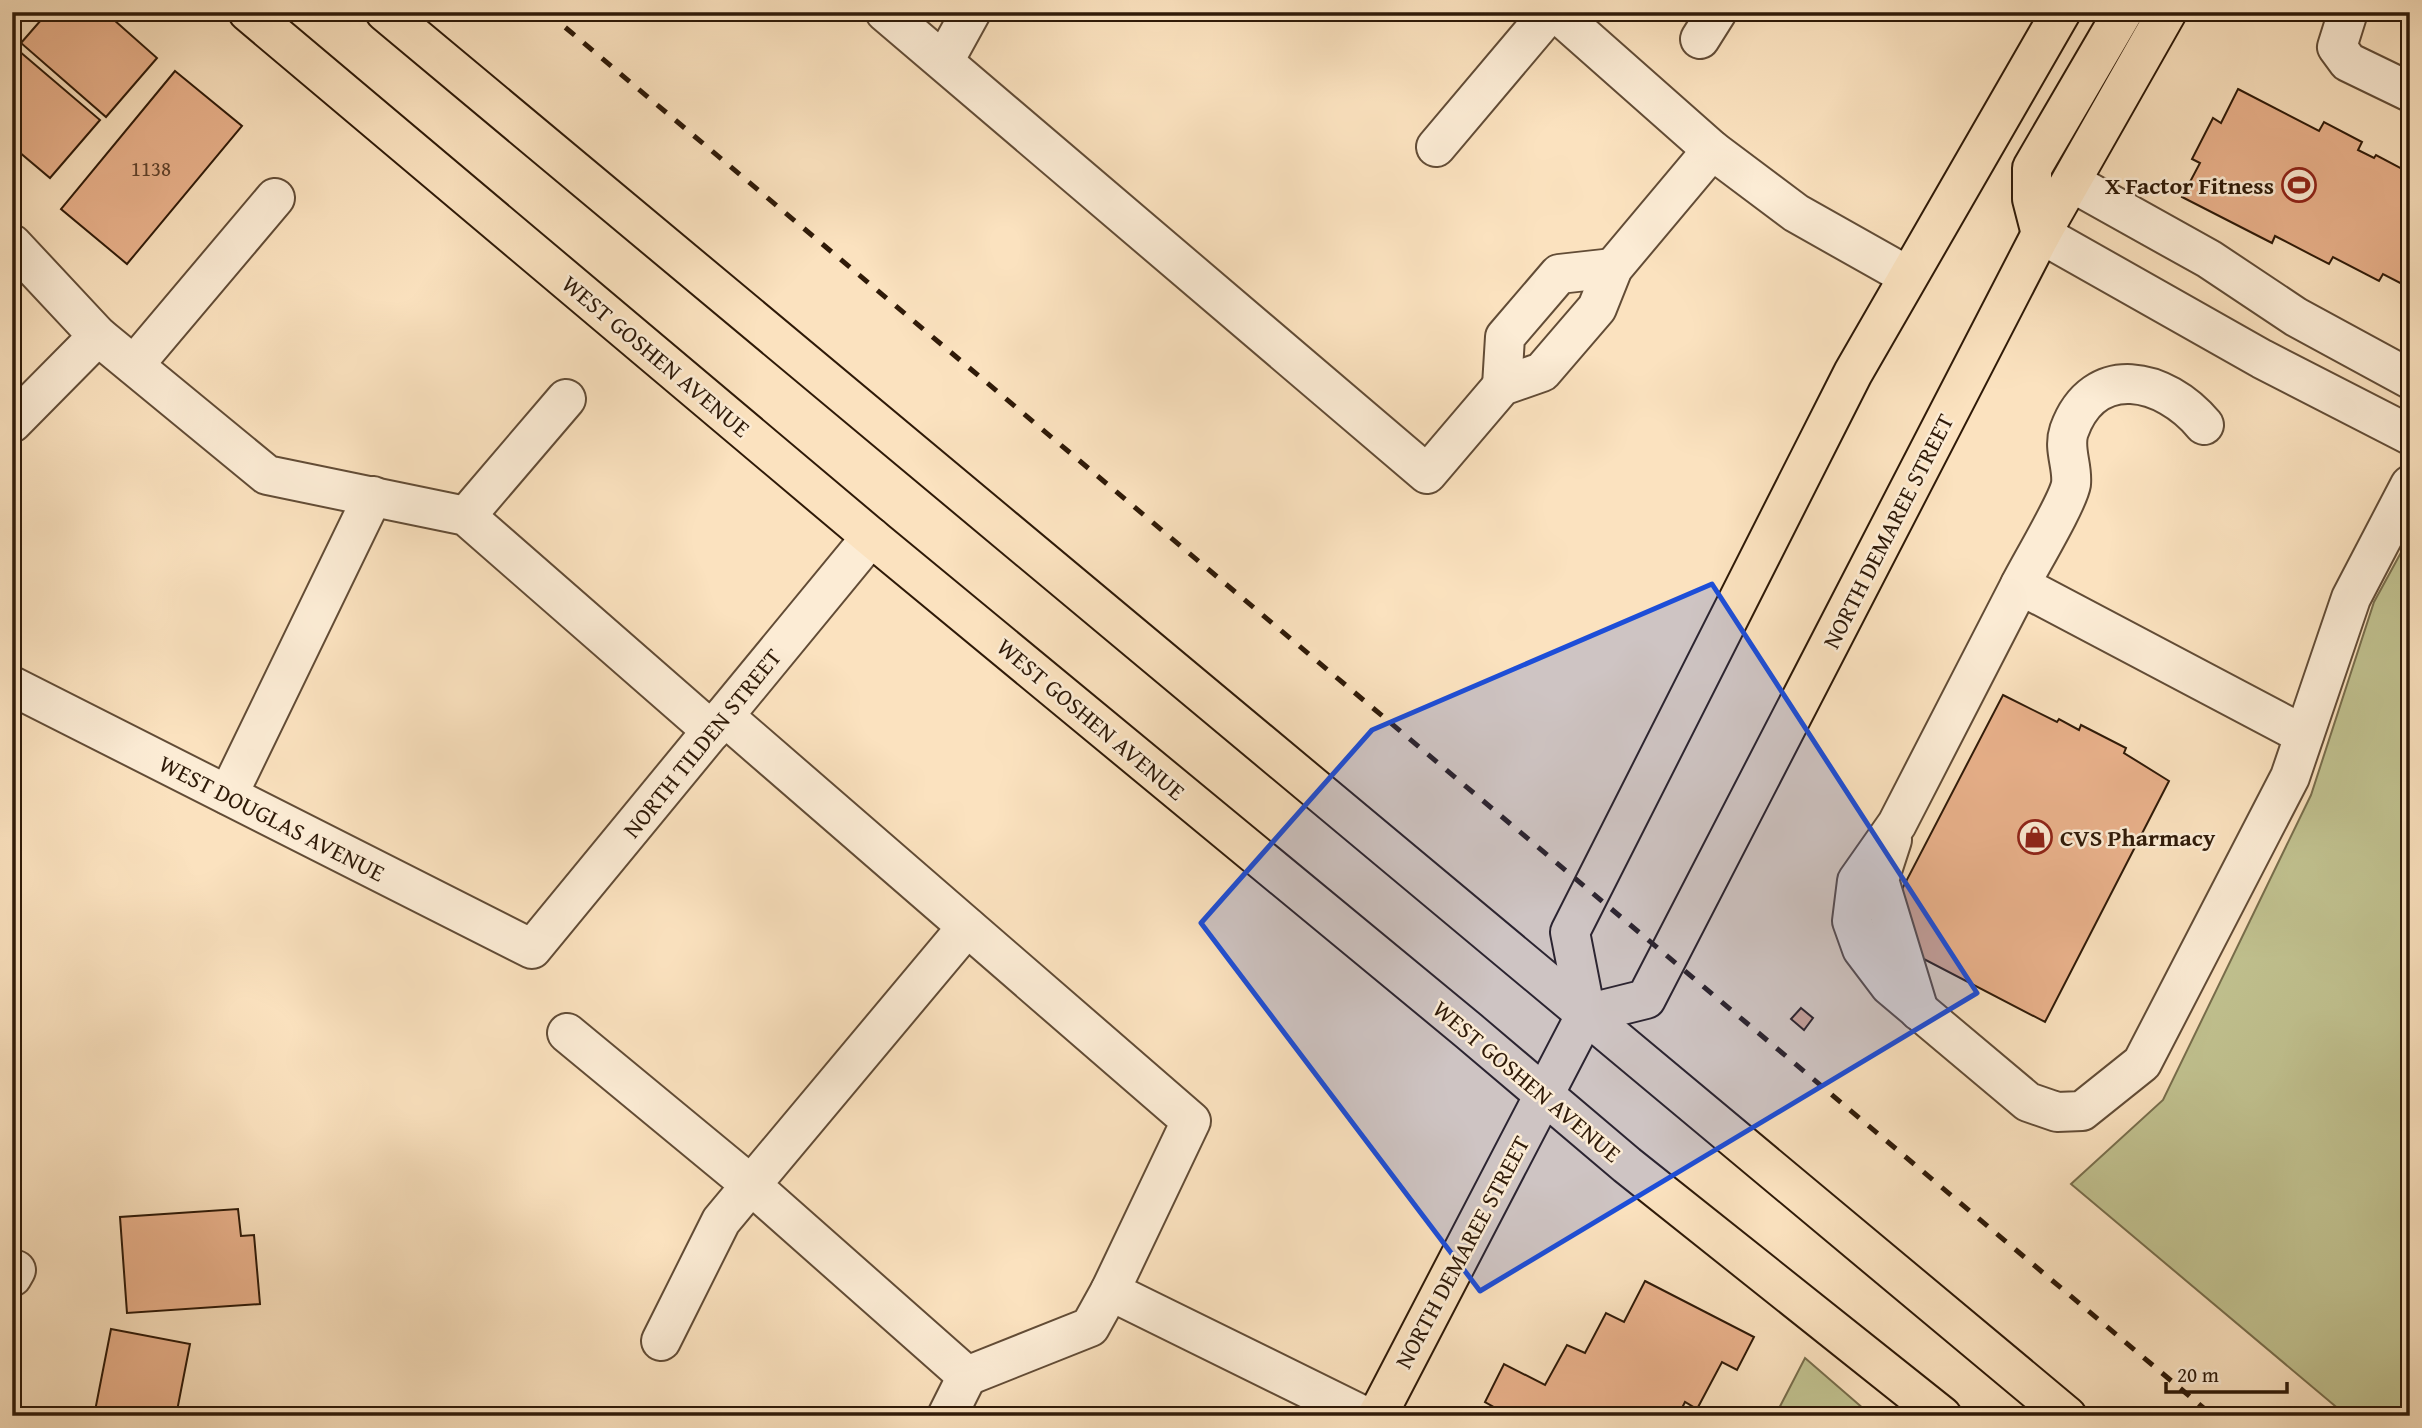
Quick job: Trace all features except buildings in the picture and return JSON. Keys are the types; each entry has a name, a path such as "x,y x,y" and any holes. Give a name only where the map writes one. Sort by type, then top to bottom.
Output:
{"main road":[{"name":"WEST GOSHEN AVENUE","path":"248,12 871,537 1637,1174 1942,1416"},
{"path":"385,12 2067,1416"},
{"path":"1586,1014 1570,932 1853,373 1906,275 2061,12"},
{"path":"2041,234 2032,200 2032,169 2123,12"},
{"name":"NORTH DEMAREE STREET","path":"1377,1416 1586,1014 1646,999 2041,234 2166,12"}],"street":[{"path":"885,12 1427,474 1502,386 1542,372 1597,308 1613,268 1712,150"},
{"path":"944,61 971,12"},
{"path":"1436,147 1550,12"},
{"path":"1556,12 1712,150 1796,213 1906,275"},
{"path":"2348,12 2337,47 2348,62 2410,92"},
{"path":"2071,181 2209,259 2296,317 2410,379"},
{"path":"134,365 275,198"},
{"path":"2041,234 2262,359 2410,435"},
{"path":"12,244 99,336 267,475 466,516 967,927 1191,1121 1110,1291 1090,1327 967,1376 947,1416"},
{"path":"1502,386 1505,337 1559,274 1613,268"},
{"path":"12,424 99,336"},
{"path":"2204,425 2188,405 2156,389 2133,382 2111,385 2089,398 2075,417 2068,434 2071,485 1897,824 1857,881 1852,921 1862,949 1874,970 2028,1102 2057,1112 2082,1111 2142,1063 2290,777 2351,598 2410,485"},
{"path":"466,516 566,399"},
{"path":"228,795 373,496"},
{"name":"NORTH TILDEN STREET","path":"532,949 871,537"},
{"path":"2020,585 2305,734"},
{"name":"WEST DOUGLAS AVENUE","path":"12,686 532,949"},
{"path":"661,1341 721,1221 967,927"},
{"path":"567,1033 751,1185 967,1376"},
{"path":"1110,1291 1364,1416"}],"highlighted area":[{"path":"1712,584 1977,993 1480,1291 1201,923 1372,730"}],"green space":[{"path":"2410,536 2410,1416 2347,1416 2071,1184 2163,1100 2311,795 2374,602"},
{"path":"1805,1358 1872,1416 1775,1416"}],"railway":[{"path":"547,12 2213,1416"}],"place":[{"name":"X Factor Fitness","path":"2299,185"},
{"name":"CVS Pharmacy","path":"2035,837"}]}
